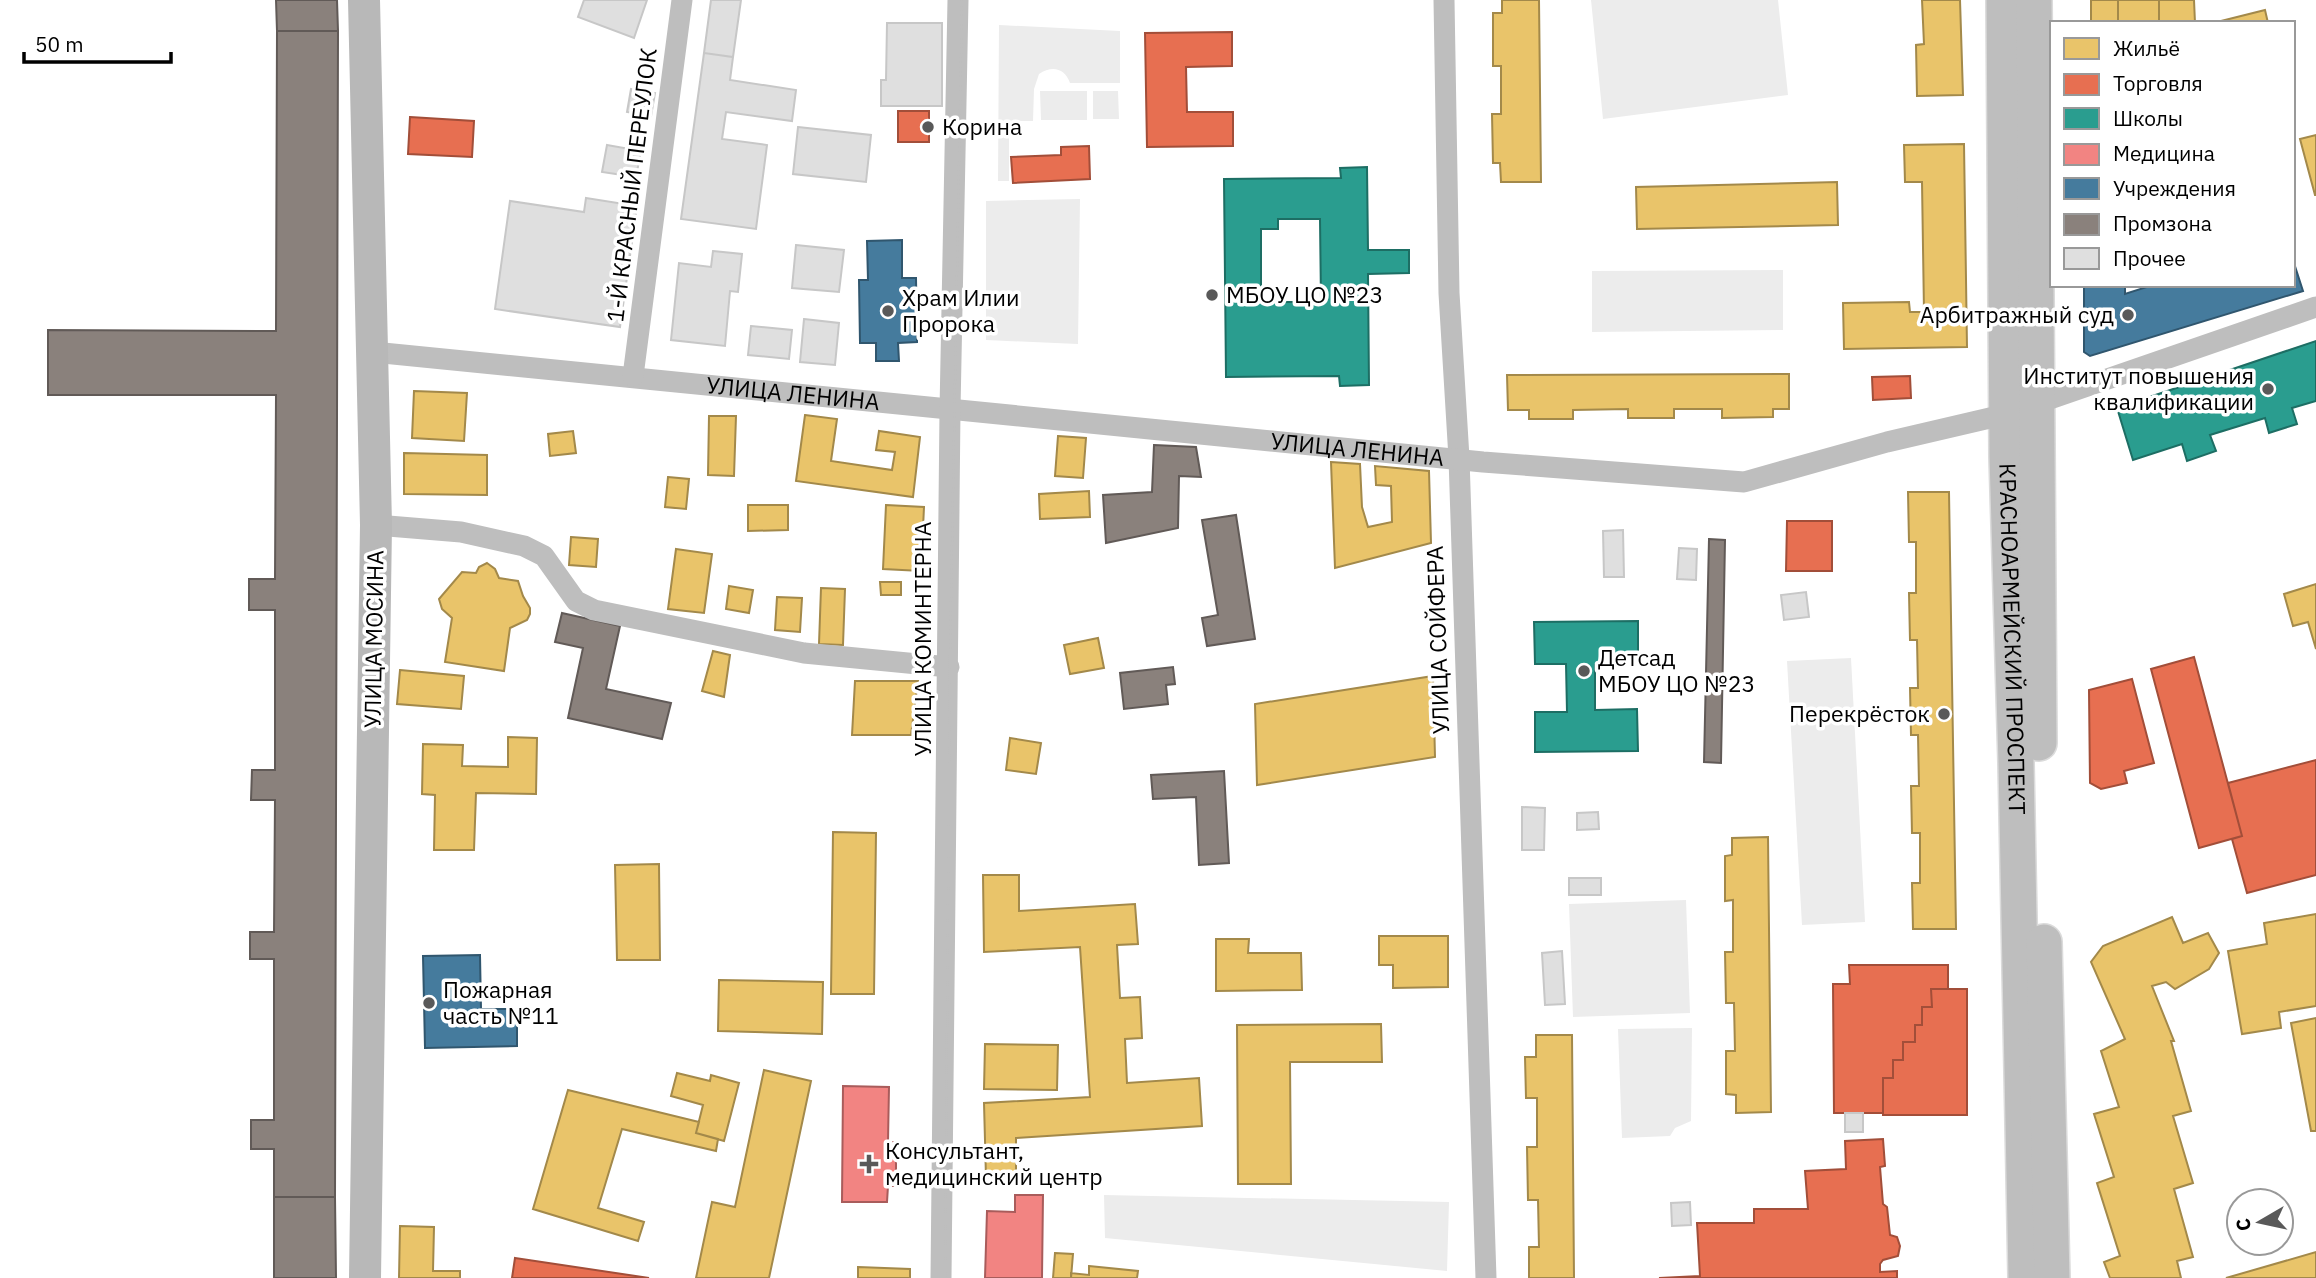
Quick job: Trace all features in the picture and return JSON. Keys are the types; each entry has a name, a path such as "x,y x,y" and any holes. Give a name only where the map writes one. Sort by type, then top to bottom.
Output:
{"main road":[{"name":"УЛИЦА МОСИНА","path":"364,0 376,526 365,1278"},
{"name":"КРАСНОАРМЕЙСКИЙ ПРОСПЕКТ","path":"2004,0 2039,760 2052,1278"},
{"name":"КРАСНОАРМЕЙСКИЙ ПРОСПЕКТ","path":"2026,1278 2023,409 2034,0"}],"street":[{"name":"1-Й КРАСНЫЙ ПЕРЕУЛОК","path":"633,376 682,0"},
{"name":"УЛИЦА КОМИНТЕРНА","path":"941,1278 950,410 958,0"},
{"name":"УЛИЦА СОЙФЕРА","path":"1444,0 1449,293 1459,458 1486,1278"},
{"name":"УЛИЦА ЛЕНИНА","path":"373,352 633,376 950,410 1744,482 1887,442 2023,409 2316,307"},
{"path":"376,526 461,532 524,546 544,556 576,601 594,610 804,653 949,667"}],"shaded area":[{"path":"1591,0 1778,0 1788,95 1603,119"},
{"path":"999,25 1120,31 1120,83 1070,83 1065,74 1053,69 1039,74 1034,89 1033,121 1009,121 1009,181 998,181"},
{"path":"1040,91 1087,91 1087,120 1041,120"},
{"path":"1093,91 1118,91 1119,119 1093,119"},
{"path":"1080,199 1078,344 986,340 986,201"},
{"path":"1783,270 1783,330 1592,332 1592,271"},
{"path":"1851,658 1865,922 1802,925 1787,661"},
{"path":"1686,900 1690,1013 1573,1017 1569,904"},
{"path":"1692,1028 1691,1121 1675,1128 1670,1136 1622,1138 1618,1029"},
{"path":"1104,1195 1449,1202 1447,1271 1105,1238"}],"building: Жильё":[{"path":"1502,0 1539,0 1541,182 1501,182 1500,163 1493,163 1492,114 1501,114 1501,66 1493,66 1493,13 1502,13"},
{"path":"1922,0 1960,0 1963,95 1917,96 1916,45 1924,44"},
{"path":"2091,0 2118,0 2118,21 2091,21"},
{"path":"2118,0 2159,0 2159,21 2118,21"},
{"path":"2159,0 2194,0 2195,21 2159,21"},
{"path":"2265,10 2268,21 2221,21"},
{"path":"2316,135 2316,195 2315,195 2300,139"},
{"path":"1964,144 1967,347 1844,349 1843,303 1909,302 1910,312 1924,312 1922,182 1905,182 1904,145"},
{"path":"1837,182 1838,225 1637,229 1636,187"},
{"path":"1789,374 1789,409 1773,409 1773,417 1722,418 1722,409 1674,409 1674,418 1628,418 1628,409 1573,410 1573,419 1529,419 1529,410 1508,410 1507,375"},
{"path":"414,391 467,393 464,441 412,438"},
{"path":"805,415 837,419 831,461 892,470 895,452 876,450 879,431 920,437 913,497 796,481"},
{"path":"709,416 736,416 734,476 708,475"},
{"path":"573,431 576,453 550,456 548,434"},
{"path":"1058,436 1086,438 1083,478 1055,476"},
{"path":"404,453 487,455 487,495 404,494"},
{"path":"1331,462 1360,464 1362,507 1368,527 1392,522 1391,486 1376,485 1375,466 1429,471 1431,543 1335,568"},
{"path":"668,477 689,479 686,509 665,507"},
{"path":"1089,491 1090,517 1040,519 1039,494"},
{"path":"1908,492 1949,492 1956,929 1913,929 1912,883 1920,883 1920,833 1912,833 1911,786 1919,786 1918,735 1911,735 1910,688 1918,688 1917,640 1910,640 1909,593 1916,593 1916,542 1909,542"},
{"path":"748,505 788,505 788,530 748,531"},
{"path":"886,505 924,507 921,571 883,569"},
{"path":"571,537 598,539 596,567 569,565"},
{"path":"676,549 712,554 704,613 668,609"},
{"path":"487,563 495,569 499,578 518,581 530,608 527,620 510,628 504,671 445,662 452,618 442,609 439,599 462,572 476,573 479,567"},
{"path":"880,582 901,582 901,595 881,595"},
{"path":"2316,584 2316,649 2308,622 2293,626 2284,594"},
{"path":"729,586 753,590 749,613 726,609"},
{"path":"821,588 845,589 843,645 819,644"},
{"path":"777,597 802,598 800,632 775,630"},
{"path":"1098,638 1104,668 1070,674 1064,645"},
{"path":"713,651 730,655 724,697 702,691"},
{"path":"400,670 464,676 461,709 397,704"},
{"path":"1433,676 1435,757 1257,785 1255,704"},
{"path":"855,681 918,681 911,735 852,735"},
{"path":"508,737 537,738 536,794 476,793 474,850 434,850 435,795 422,794 423,744 463,745 462,766 508,767"},
{"path":"1010,738 1041,743 1036,774 1006,770"},
{"path":"833,832 876,833 874,994 831,994"},
{"path":"1768,837 1771,1112 1736,1113 1736,1095 1726,1094 1726,1051 1735,1051 1734,1003 1726,1003 1725,952 1733,952 1733,900 1725,901 1725,856 1732,855 1732,838"},
{"path":"659,864 660,960 617,960 615,865"},
{"path":"983,875 1019,875 1019,911 1135,904 1138,944 1117,945 1120,998 1140,997 1142,1038 1125,1039 1127,1083 1199,1078 1202,1126 1016,1138 1016,1178 986,1178 984,1103 1090,1097 1080,947 984,952"},
{"path":"2316,914 2316,1006 2279,1012 2281,1028 2242,1034 2228,951 2267,944 2264,923"},
{"path":"2172,917 2183,943 2208,933 2219,953 2209,969 2175,989 2166,982 2152,986 2174,1041 2171,1041 2191,1111 2173,1116 2193,1183 2174,1189 2193,1257 2177,1261 2181,1278 2110,1278 2104,1262 2120,1256 2097,1183 2114,1177 2094,1114 2119,1107 2101,1051 2125,1039 2091,962 2103,946"},
{"path":"1379,936 1448,936 1448,987 1393,988 1393,965 1379,965"},
{"path":"1216,939 1249,939 1248,953 1301,953 1302,990 1216,991"},
{"path":"719,980 823,982 822,1034 718,1031"},
{"path":"2316,1018 2316,1131 2311,1131 2291,1023"},
{"path":"1381,1024 1382,1062 1290,1062 1291,1184 1238,1184 1237,1025"},
{"path":"1536,1035 1572,1035 1574,1278 1529,1278 1529,1247 1539,1247 1538,1200 1528,1200 1527,1147 1537,1147 1537,1098 1526,1098 1525,1057 1536,1057"},
{"path":"985,1044 1058,1045 1057,1090 984,1089"},
{"path":"764,1070 811,1081 769,1278 696,1278 712,1202 735,1207"},
{"path":"677,1073 710,1081 711,1075 739,1083 724,1141 696,1133 703,1105 671,1096"},
{"path":"568,1090 699,1122 696,1133 718,1139 716,1151 622,1129 598,1208 644,1222 638,1241 533,1209"},
{"path":"400,1226 434,1227 433,1271 460,1271 460,1278 399,1278"},
{"path":"2316,1252 2316,1278 2226,1278"},
{"path":"1055,1253 1073,1254 1071,1278 1053,1278"},
{"path":"1089,1266 1138,1271 1137,1278 1071,1278 1071,1273 1089,1275"},
{"path":"858,1267 910,1269 910,1278 858,1278"}],"building: Торговля":[{"path":"1232,32 1232,66 1186,67 1187,112 1233,112 1233,146 1147,147 1145,33"},
{"path":"898,111 929,111 929,142 898,142"},
{"path":"410,117 474,121 472,157 408,154"},
{"path":"1089,146 1090,179 1013,183 1011,157 1061,155 1061,147"},
{"path":"1910,376 1911,398 1873,400 1872,377"},
{"path":"1787,521 1832,521 1832,571 1786,571"},
{"path":"2194,657 2242,836 2199,848 2151,669"},
{"path":"2132,679 2154,763 2124,771 2127,783 2101,789 2090,783 2089,690"},
{"path":"2316,760 2316,875 2247,893 2232,839 2242,836 2228,783"},
{"path":"1849,965 1948,965 1948,989 1931,989 1932,1007 1922,1007 1922,1025 1915,1025 1915,1042 1903,1042 1903,1060 1893,1060 1893,1078 1883,1078 1883,1113 1834,1113 1833,984 1850,984"},
{"path":"1931,989 1967,989 1967,1115 1883,1115 1883,1078 1893,1078 1893,1060 1903,1060 1903,1042 1915,1042 1915,1025 1922,1025 1922,1007 1932,1007"},
{"path":"1883,1139 1885,1166 1880,1167 1883,1204 1887,1207 1890,1235 1897,1237 1900,1246 1898,1256 1883,1260 1880,1272 1897,1271 1897,1278 1659,1278 1700,1276 1697,1223 1754,1223 1754,1209 1808,1209 1805,1171 1846,1169 1845,1141"},
{"path":"515,1258 649,1278 512,1278"}],"building: Школы":[{"path":"1367,167 1368,250 1409,250 1409,273 1368,274 1369,385 1340,386 1339,376 1226,377 1224,179 1341,178 1340,168","holes":["1278,219 1320,219 1321,302 1261,302 1261,229 1278,229"]},
{"path":"2316,341 2316,401 2292,408 2297,424 2269,433 2265,418 2210,435 2216,451 2187,461 2182,444 2133,460 2117,408"},
{"path":"1638,621 1638,664 1595,665 1595,710 1637,709 1638,751 1535,752 1535,712 1567,712 1566,664 1535,664 1534,622"}],"building: Медицина":[{"name":"Консультант, медицинский центр","path":"843,1086 889,1087 888,1142 896,1142 896,1186 888,1186 887,1202 842,1202"},
{"path":"1015,1195 1043,1195 1042,1278 985,1278 987,1211 1015,1212"}],"building: Учреждения":[{"name":"Храм Илии Пророка","path":"902,240 902,278 916,278 917,342 898,343 899,361 876,361 876,343 860,343 859,280 868,280 867,241"},
{"path":"2295,266 2303,291 2090,356 2084,352 2084,287 2125,287 2125,294 2147,287 2295,287"},
{"path":"480,955 481,1009 517,1009 517,1046 425,1048 423,956"}],"building: Промзона":[{"path":"276,0 337,0 338,31 277,31"},
{"path":"277,31 338,31 335,1197 274,1197 274,1149 251,1149 251,1120 274,1120 274,959 250,959 250,932 274,932 275,800 251,800 252,770 275,770 275,610 249,610 249,579 275,579 276,395 48,395 48,330 276,331"},
{"path":"1154,445 1196,447 1201,477 1179,476 1178,528 1106,543 1103,495 1152,492"},
{"path":"1236,515 1255,639 1207,646 1202,618 1218,615 1202,520"},
{"path":"1709,539 1725,540 1721,763 1704,762"},
{"path":"562,613 620,626 606,689 671,703 662,739 568,718 583,648 555,642"},
{"path":"1173,667 1175,684 1166,685 1168,704 1124,709 1120,673"},
{"path":"1224,771 1229,863 1199,865 1196,797 1153,799 1151,775"},
{"path":"274,1197 335,1197 336,1278 274,1278"}],"building: Прочее":[{"path":"584,0 647,0 634,38 578,17"},
{"path":"711,0 741,0 733,57 704,53"},
{"path":"887,23 942,23 942,106 881,106 881,80 886,80"},
{"path":"704,53 733,57 730,80 796,90 792,121 726,112 722,139 767,145 756,229 681,219"},
{"path":"631,89 655,93 651,116 627,112"},
{"path":"798,127 871,135 866,182 793,174"},
{"path":"607,145 641,151 636,177 602,172"},
{"path":"586,198 637,206 620,327 495,309 510,201 584,212"},
{"path":"796,245 844,250 839,292 792,288"},
{"path":"713,251 742,254 738,292 730,291 725,346 671,340 679,263 711,267"},
{"path":"804,319 839,323 835,365 800,362"},
{"path":"751,326 792,330 789,359 748,355"},
{"path":"1623,530 1624,577 1604,577 1603,531"},
{"path":"1679,548 1697,549 1696,580 1677,579"},
{"path":"1806,592 1809,617 1784,620 1781,595"},
{"path":"1522,807 1545,808 1544,850 1522,850"},
{"path":"1598,812 1599,829 1577,830 1577,813"},
{"path":"1569,878 1601,878 1601,895 1569,895"},
{"path":"1562,951 1565,1004 1545,1005 1542,953"},
{"path":"1845,1113 1863,1113 1863,1132 1845,1132"},
{"path":"1690,1202 1691,1225 1672,1226 1671,1203"}],"tram line":[{"path":"945,1278 950,654 962,0"}],"place":[{"name":"Корина","path":"928,127"},
{"name":"МБОУ ЦО №23","path":"1212,295"},
{"name":"Храм Илии Пророка","path":"888,311"},
{"name":"Арбитражный суд","path":"2128,315"},
{"name":"Институт повышения квалификации","path":"2268,389"},
{"name":"Детсад МБОУ ЦО №23","path":"1584,671"},
{"name":"Перекрёсток","path":"1944,714"},
{"name":"Пожарная часть №11","path":"429,1003"},
{"name":"Консультант, медицинский центр","path":"869,1164"}]}
